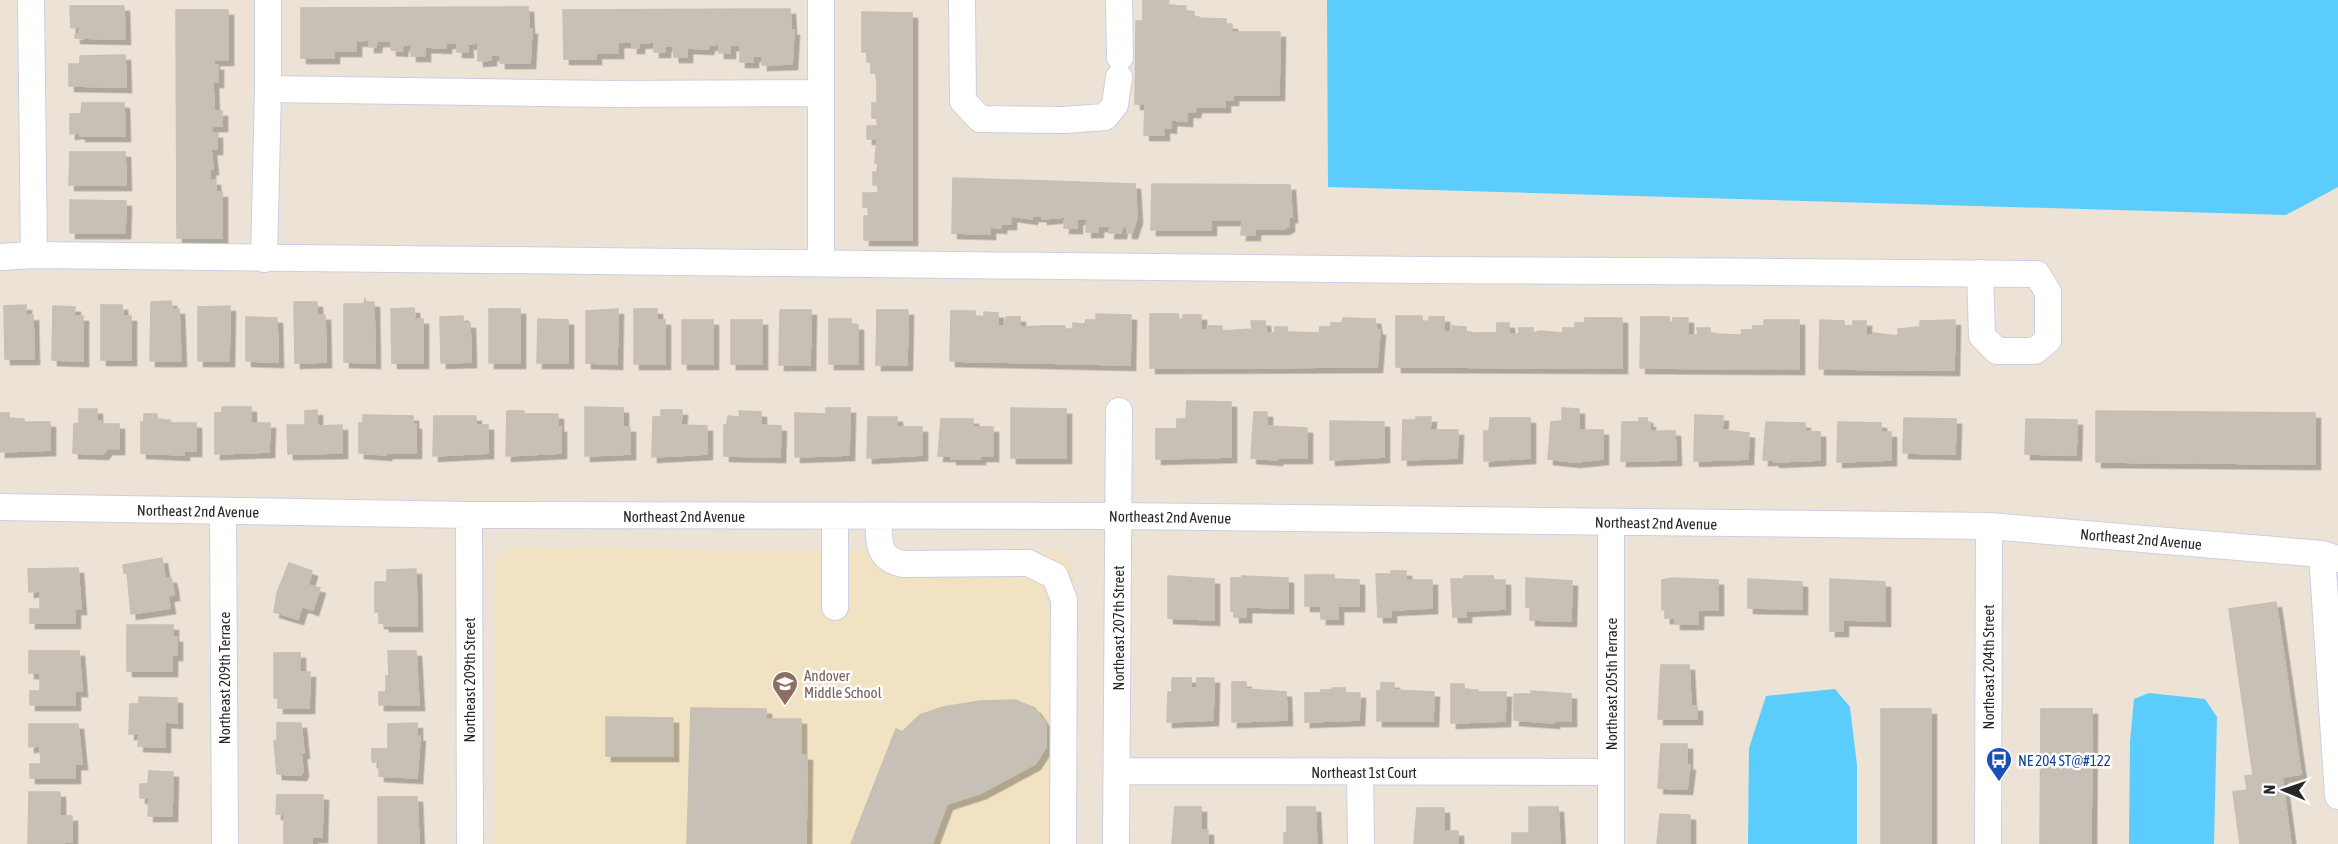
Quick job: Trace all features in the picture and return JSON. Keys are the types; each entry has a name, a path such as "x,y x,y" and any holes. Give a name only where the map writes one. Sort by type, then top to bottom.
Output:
{"street":[{"path":"31,0 34,255"},
{"path":"264,258 268,0"},
{"path":"821,0 821,262"},
{"path":"962,0 963,101 980,119 1064,120 1105,117 1115,105 1120,67 1119,0"},
{"path":"268,89 610,94 821,93"},
{"path":"0,257 34,255 1980,273"},
{"name":"Northeast 207th Street","path":"1116,844 1119,411"},
{"name":"Northeast 2nd Avenue","path":"0,507 469,515 1118,516 1989,526 2330,557"},
{"name":"Northeast 209th Terrace","path":"223,512 225,844"},
{"name":"Northeast 209th Street","path":"469,515 470,844"},
{"path":"835,516 836,607"},
{"path":"879,516 881,552 891,562 903,564 1028,563 1055,576 1064,600 1063,844"},
{"name":"Northeast 205th Terrace","path":"1611,523 1611,844"},
{"name":"Northeast 204th Street","path":"1988,844 1989,526"},
{"path":"2330,557 2338,796"},
{"name":"Northeast 1st Court","path":"1117,771 1611,772"},
{"path":"1360,772 1361,844"}],"shaded area":[{"name":"Andover Middle School","path":"508,548 1063,551 1074,571 1075,844 495,844 496,559"}],"water":[{"path":"1327,0 2338,0 2338,187 2286,215 1328,187"},
{"path":"1835,689 1850,707 1857,765 1857,844 1748,844 1749,748 1766,696"},
{"path":"2149,693 2205,699 2217,717 2214,844 2129,844 2130,742 2134,699"}],"building":[{"path":"1143,0 1169,0 1168,6 1186,6 1186,11 1194,12 1194,18 1226,19 1226,24 1232,24 1232,32 1280,32 1279,95 1233,95 1233,100 1225,100 1225,107 1196,107 1195,112 1187,112 1187,121 1171,120 1171,128 1164,127 1164,135 1144,135 1145,104 1135,104 1136,21 1143,21"},
{"path":"70,6 124,6 125,39 75,38 75,35 79,35 80,27 71,28"},
{"path":"528,7 529,29 532,29 530,63 500,63 500,55 491,55 491,60 478,61 478,43 467,44 468,52 457,52 457,43 446,43 446,48 425,47 425,56 411,56 411,44 403,45 402,51 391,50 391,41 377,41 376,47 369,47 369,40 356,41 356,51 334,51 334,58 301,58 301,8"},
{"path":"790,9 791,30 794,30 792,64 762,65 762,56 753,56 753,62 740,62 740,45 730,45 730,53 719,53 719,44 709,45 708,49 687,48 687,57 674,57 673,46 665,46 665,52 654,52 654,42 639,43 639,48 632,48 632,42 618,42 618,53 596,53 596,59 564,59 563,10"},
{"path":"176,10 228,10 228,60 214,60 214,65 218,65 218,82 213,82 214,111 222,111 222,126 212,126 212,133 217,133 217,149 211,149 213,169 210,169 210,180 215,180 216,192 222,192 222,238 177,238"},
{"path":"862,12 912,13 912,240 864,240 864,216 869,216 869,207 863,207 863,193 878,193 878,185 873,185 873,172 877,172 878,163 875,163 877,139 867,139 867,126 878,126 878,118 872,118 872,103 877,103 877,73 871,73 871,62 867,62 867,52 862,52"},
{"path":"125,55 126,87 69,86 69,64 80,64 80,56"},
{"path":"82,103 124,103 125,136 70,134 70,114 81,114"},
{"path":"70,152 125,152 126,185 69,185"},
{"path":"953,178 1135,184 1137,218 1132,233 1127,233 1127,227 1122,227 1121,233 1109,233 1110,226 1098,226 1098,232 1086,232 1087,219 1077,219 1077,228 1064,228 1065,217 1042,219 1042,216 1032,216 1032,219 1011,216 1011,224 1001,224 1001,228 990,227 990,234 952,233"},
{"path":"1152,184 1290,185 1292,217 1289,217 1289,226 1284,229 1255,229 1255,235 1241,235 1242,220 1211,220 1211,230 1151,230"},
{"path":"70,200 126,201 125,233 70,233"},
{"path":"365,299 366,302 374,302 375,363 344,362 344,304 364,304"},
{"path":"171,301 172,309 179,309 181,361 150,361 151,302"},
{"path":"294,302 317,302 317,315 325,315 326,362 295,363"},
{"path":"26,305 26,316 33,315 34,359 5,359 4,306"},
{"path":"101,305 122,305 123,316 131,316 131,360 101,360"},
{"path":"53,306 75,307 74,316 83,316 83,361 52,360"},
{"path":"230,306 229,361 198,361 198,307"},
{"path":"414,308 415,319 423,319 423,363 392,363 391,309"},
{"path":"489,309 520,309 520,363 489,363"},
{"path":"618,309 617,364 586,363 586,311"},
{"path":"634,309 657,309 657,320 665,320 665,364 634,364"},
{"path":"780,310 811,310 810,365 779,365"},
{"path":"877,310 908,310 907,365 876,365"},
{"path":"951,311 975,311 975,317 984,317 984,312 998,313 998,326 1005,326 1006,317 1020,317 1020,327 1065,326 1065,329 1073,329 1073,323 1085,324 1086,320 1096,320 1096,314 1131,315 1130,365 950,361"},
{"path":"1150,314 1178,314 1179,320 1183,320 1183,315 1201,315 1201,330 1207,330 1207,326 1222,326 1222,331 1252,329 1251,321 1265,321 1266,333 1275,333 1275,327 1287,327 1287,332 1319,333 1320,327 1331,327 1331,323 1342,323 1343,318 1375,319 1377,330 1380,330 1377,367 1150,368"},
{"path":"463,316 463,323 470,323 471,362 441,363 440,317"},
{"path":"1396,316 1422,316 1422,322 1429,322 1429,317 1444,317 1444,332 1452,332 1452,326 1466,327 1466,333 1497,333 1497,323 1509,323 1509,334 1519,334 1519,328 1533,328 1533,333 1540,331 1563,333 1563,328 1575,328 1575,323 1585,323 1585,318 1622,318 1622,368 1396,367"},
{"path":"246,317 277,318 278,362 246,361"},
{"path":"1641,317 1669,317 1669,323 1673,323 1673,318 1688,318 1688,335 1698,335 1697,328 1710,328 1710,334 1742,335 1741,330 1753,330 1753,326 1764,326 1764,320 1799,320 1799,369 1640,368"},
{"path":"538,319 568,320 568,363 537,363"},
{"path":"829,319 851,319 851,325 858,325 858,364 829,364"},
{"path":"682,320 713,320 713,364 682,364"},
{"path":"731,320 762,320 762,364 731,364"},
{"path":"1820,320 1844,321 1844,326 1853,326 1853,321 1866,321 1866,336 1873,335 1873,333 1898,336 1898,329 1920,327 1920,321 1955,320 1954,370 1819,369"},
{"path":"1187,401 1231,402 1231,457 1156,459 1156,429 1177,429 1177,419 1186,419"},
{"path":"222,407 251,407 251,423 270,423 269,452 215,454 215,413 222,413"},
{"path":"585,407 623,408 623,427 630,427 630,454 585,456"},
{"path":"826,408 850,408 849,455 795,457 795,413 826,414"},
{"path":"1011,408 1066,409 1066,458 1011,458"},
{"path":"1562,408 1579,409 1579,430 1603,430 1603,459 1575,462 1548,459 1551,422 1562,421"},
{"path":"79,409 97,409 97,421 101,421 101,424 119,424 119,449 107,449 103,454 73,453 74,424 79,423"},
{"path":"317,410 317,423 320,426 342,425 342,453 288,454 287,425 305,425 305,411"},
{"path":"661,410 682,410 681,425 707,426 707,454 652,457 653,417 661,417"},
{"path":"507,411 524,411 524,414 558,414 558,427 561,427 561,453 506,456"},
{"path":"739,411 761,412 761,425 781,426 780,457 724,456 724,425 727,425 728,416 740,417"},
{"path":"2096,411 2315,413 2315,464 2096,462"},
{"path":"1254,412 1267,412 1267,426 1307,428 1307,458 1277,458 1277,460 1251,458"},
{"path":"0,413 9,413 9,419 24,419 24,422 50,422 50,450 0,452"},
{"path":"144,414 157,414 157,420 170,420 171,423 196,423 196,451 184,451 184,455 141,453 141,422 144,422"},
{"path":"363,415 413,416 413,424 416,424 416,453 386,453 386,455 359,453 359,423 363,423"},
{"path":"1695,415 1723,416 1722,430 1749,433 1748,459 1694,461"},
{"path":"434,416 476,416 476,425 488,425 488,453 433,456"},
{"path":"868,417 897,417 897,427 922,427 922,455 867,458"},
{"path":"1416,417 1431,417 1430,430 1458,430 1457,458 1402,460 1403,420 1416,420"},
{"path":"1490,418 1530,418 1530,458 1484,461 1484,431 1489,431"},
{"path":"1639,418 1647,418 1647,422 1650,422 1650,431 1675,431 1676,460 1621,461 1622,422 1639,422"},
{"path":"1904,418 1956,419 1955,454 1903,453"},
{"path":"941,419 973,419 973,427 993,427 993,456 980,456 980,459 951,459 951,456 938,456"},
{"path":"2026,419 2077,420 2076,455 2025,454"},
{"path":"1330,421 1384,422 1384,457 1330,460"},
{"path":"1766,422 1805,423 1805,431 1820,432 1820,460 1774,462 1774,460 1763,460"},
{"path":"1838,422 1881,423 1881,432 1891,432 1891,460 1837,462"},
{"path":"162,558 165,578 171,578 173,586 174,595 168,596 170,608 131,614 127,573 124,573 123,565"},
{"path":"289,563 312,571 308,585 320,588 313,610 302,606 298,619 274,612 277,593"},
{"path":"78,568 81,609 75,609 75,623 30,623 30,609 40,609 40,591 29,592 28,569"},
{"path":"416,569 417,626 384,626 384,623 379,623 379,612 375,612 375,582 387,582 387,570"},
{"path":"1391,571 1406,571 1406,580 1432,580 1432,608 1391,610 1391,617 1378,617 1376,574 1391,574"},
{"path":"1305,575 1334,575 1334,579 1359,580 1359,606 1338,606 1338,619 1321,619 1321,606 1305,606"},
{"path":"1168,576 1214,579 1214,620 1168,618"},
{"path":"1242,576 1288,578 1288,608 1246,607 1246,617 1234,617 1234,611 1231,611 1231,578"},
{"path":"1464,576 1493,576 1493,580 1505,580 1505,609 1466,611 1466,617 1453,617 1451,579 1464,579"},
{"path":"1526,578 1572,581 1571,621 1530,620 1530,607 1526,607"},
{"path":"1672,578 1718,580 1718,610 1698,610 1698,624 1675,624 1675,618 1665,618 1665,609 1662,610 1662,580"},
{"path":"1748,579 1802,582 1802,609 1748,608"},
{"path":"1830,579 1885,582 1885,621 1843,620 1843,631 1830,631"},
{"path":"2276,602 2301,774 2282,777 2291,844 2240,844 2233,792 2247,790 2245,776 2253,775 2229,609"},
{"path":"127,625 173,625 173,637 177,637 177,655 172,655 172,671 127,671"},
{"path":"29,651 79,651 82,691 75,691 75,705 30,705 30,691 40,691 40,673 29,673"},
{"path":"388,651 416,651 419,705 379,705 379,692 386,692 386,676 389,676"},
{"path":"274,653 300,653 300,672 310,672 309,708 278,708 278,698 274,698"},
{"path":"1661,665 1689,665 1691,706 1697,706 1697,719 1658,719"},
{"path":"1172,678 1191,678 1191,688 1197,688 1197,678 1214,678 1213,720 1167,722 1168,692 1172,692"},
{"path":"1232,682 1246,682 1246,689 1286,692 1287,720 1232,722"},
{"path":"1381,683 1394,683 1394,690 1434,692 1433,721 1377,721 1377,691 1381,691"},
{"path":"1451,684 1464,684 1464,690 1506,692 1505,721 1451,723"},
{"path":"1332,688 1345,688 1345,693 1360,693 1359,720 1305,722 1305,693 1321,693 1321,690 1332,690"},
{"path":"1531,691 1571,694 1571,721 1554,721 1554,723 1514,720 1514,694 1531,694"},
{"path":"139,697 177,698 177,723 165,722 165,747 138,746 139,734 129,734 130,704 139,704"},
{"path":"1015,700 1035,708 1046,725 1046,747 1035,764 981,793 947,804 932,844 851,844 896,729 902,732 920,715 943,707 980,701"},
{"path":"691,708 766,709 766,719 801,719 801,755 807,755 806,844 687,844"},
{"path":"1881,709 1931,709 1931,844 1881,844"},
{"path":"2041,709 2092,709 2091,844 2040,844"},
{"path":"606,717 673,718 673,756 606,756"},
{"path":"277,723 301,723 304,753 301,753 303,771 301,775 277,774 274,741 277,741"},
{"path":"417,723 417,736 420,736 417,778 379,776 379,762 372,762 372,749 388,749 388,724"},
{"path":"29,724 78,724 82,764 75,764 75,778 30,778 30,764 41,764 40,746 29,747"},
{"path":"1661,744 1687,744 1687,765 1690,765 1687,789 1658,788"},
{"path":"149,771 173,772 172,816 148,816 149,798 140,798 140,784 148,784"},
{"path":"29,792 60,792 60,816 72,816 72,842 28,844"},
{"path":"277,795 323,795 322,837 312,837 312,844 284,844 284,814 276,814"},
{"path":"378,797 417,797 419,844 378,844"},
{"path":"1175,807 1201,807 1201,830 1208,830 1208,844 1172,844"},
{"path":"1287,807 1315,807 1317,844 1284,844 1284,833 1287,833"},
{"path":"1529,807 1558,807 1560,844 1512,844 1512,833 1529,833"},
{"path":"1417,808 1444,808 1444,831 1458,831 1458,844 1414,844"},
{"path":"1660,814 1690,815 1690,844 1657,844"}],"place":[{"name":"Andover Middle School","path":"785,707"},
{"name":"NE 204 ST@#122","path":"1999,783"}]}
